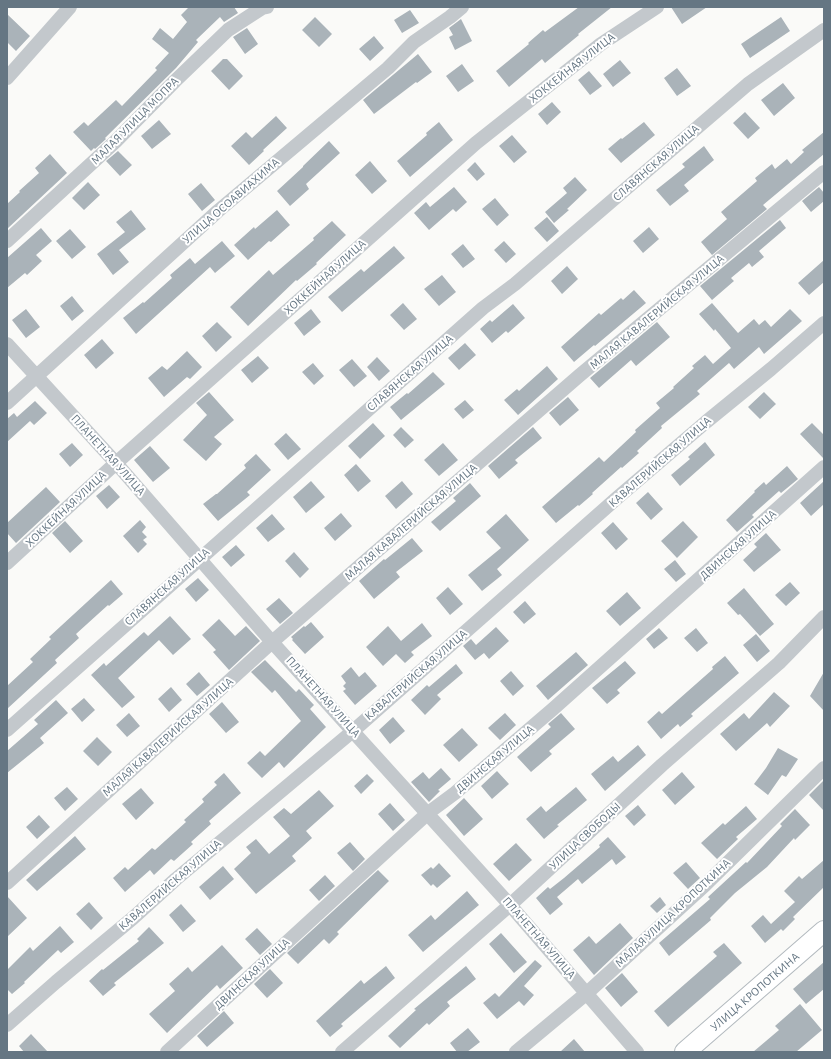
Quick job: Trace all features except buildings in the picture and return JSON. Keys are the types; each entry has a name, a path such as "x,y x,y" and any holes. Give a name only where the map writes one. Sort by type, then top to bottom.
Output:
{"main road":[{"name":"УЛИЦА КРОПОТКИНА","path":"684,1052 824,931"}],"street":[{"path":"7,78 70,7"},
{"name":"МАЛАЯ УЛИЦА МОПРА","path":"7,241 116,141 228,30 262,8 267,7"},
{"name":"УЛИЦА ОСОАВИАХИМА","path":"7,403 218,211 388,68 414,42 462,7"},
{"name":"ХОККЕЙНАЯ УЛИЦА","path":"7,563 116,463 476,143 601,44 657,7"},
{"name":"СЛАВЯНСКАЯ УЛИЦА","path":"7,730 483,308 515,284 748,84 824,30"},
{"name":"МАЛАЯ КАВАЛЕРИЙСКАЯ УЛИЦА","path":"7,883 272,642 580,375 824,172"},
{"name":"КАВАЛЕРИЙСКАЯ УЛИЦА","path":"7,1025 133,918 176,879 353,731 617,498 706,422 771,370 824,323"},
{"name":"ПЛАНЕТНАЯ УЛИЦА","path":"7,344 116,463 272,642 510,905 637,1052"},
{"name":"ДВИНСКАЯ УЛИЦА","path":"167,1052 428,813 455,793 553,709 824,467"},
{"name":"УЛИЦА СВОБОДЫ","path":"342,1052 510,905 662,765 779,663 824,617"},
{"name":"МАЛАЯ УЛИЦА КРОПОТКИНА","path":"516,1052 586,993 705,885 824,768"}]}
